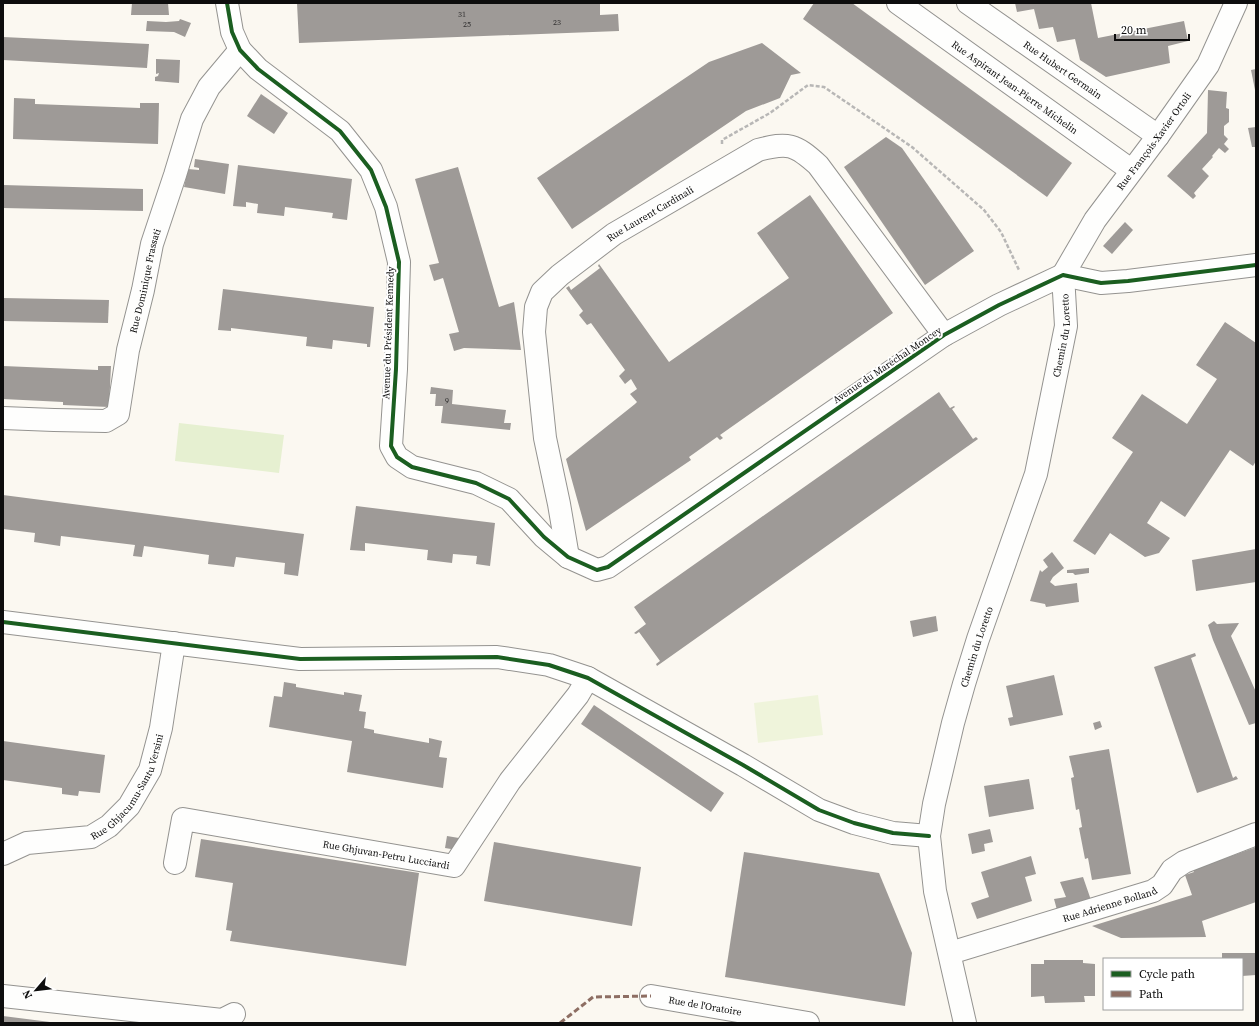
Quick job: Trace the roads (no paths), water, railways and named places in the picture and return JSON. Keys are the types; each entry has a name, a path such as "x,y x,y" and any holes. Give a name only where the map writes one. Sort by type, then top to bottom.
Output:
{"street":[{"name":"Avenue du Président Kennedy","path":"227,3 232,32 240,50 258,69 340,131 371,170 386,207 399,262 396,377 391,446 397,457 412,467 476,483 509,499 544,537 568,557 597,570 608,567"},
{"name":"Rue Aspirant Jean-Pierre Michelin","path":"898,3 1132,170"},
{"name":"Rue Hubert Germain","path":"968,3 1158,136"},
{"name":"Rue François-Xavier Ortoli","path":"1063,275 1095,220 1158,136 1208,65 1236,3"},
{"name":"Rue Dominique Frassati","path":"3,418 106,421 118,414 128,350 143,290 152,244 192,119 209,87 240,50"},
{"name":"Rue Laurent Cardinali","path":"568,557 559,504 545,438 534,332 536,307 542,292 560,275 614,234 758,150 777,145 791,146 804,152 818,165 944,335"},
{"path":"1063,275 1101,283 1256,265"},
{"name":"Avenue du Maréchal Moncey","path":"608,567 944,335 999,305 1063,275"},
{"name":"Chemin du Loretto","path":"965,1023 936,891 929,836 934,804 952,723 978,639 1036,474 1066,326 1063,275"},
{"path":"3,622 300,659 497,658 549,665 588,678 820,810 854,823 893,833 929,836"},
{"name":"Rue Ghjacumu-Santu Versini","path":"3,854 27,843 92,837 109,826 129,806 150,770 162,728 174,644"},
{"name":"Rue Ghjuvan-Petru Lucciardi","path":"175,863 183,819 454,866 510,781 578,695 588,678"},
{"name":"Rue Adrienne Bolland","path":"950,953 1153,891 1162,885 1172,870 1184,862 1256,834"},
{"path":"3,996 222,1020 234,1014"},
{"name":"Rue de l'Oratoire","path":"651,996 808,1023"}]}
